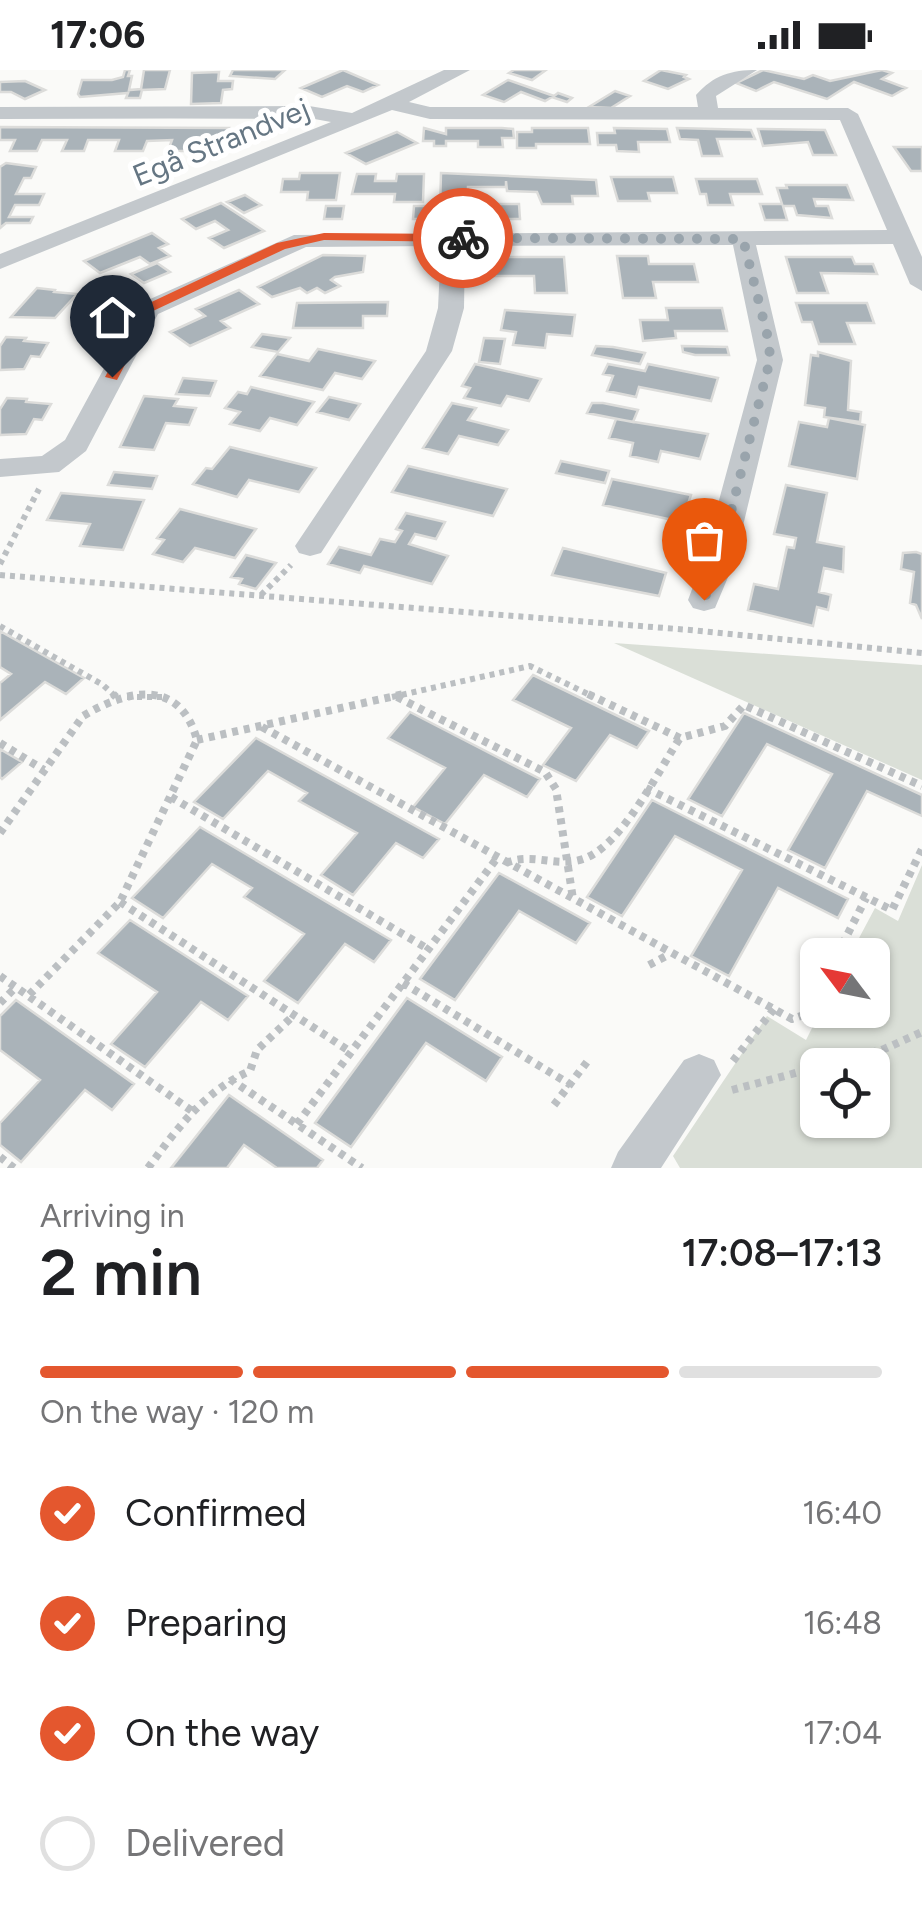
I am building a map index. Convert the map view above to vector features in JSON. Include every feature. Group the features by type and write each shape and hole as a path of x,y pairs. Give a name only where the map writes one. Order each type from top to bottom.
{"street":[{"name":"Egå Strandvej","path":"0,262 355,120 460,70"},
{"path":"709,114 706,95 711,88 747,70"},
{"path":"392,104 430,113 848,114 922,284"},
{"path":"0,114 309,112 355,120"},
{"path":"310,546 346,517 438,351 451,308 453,238"},
{"path":"0,468 49,465 76,445 148,309 302,240 900,238"},
{"path":"704,600 723,544 770,360 743,239"},
{"path":"634,1168 706,1081"}],"path":[{"path":"0,564 49,465"},
{"path":"260,596 310,546"},
{"path":"0,575 922,653"},
{"path":"0,626 104,684 116,697"},
{"path":"197,740 530,666 680,738 726,726 744,704 922,786"},
{"path":"0,833 83,716 116,697 141,693 164,696 183,706 194,721 197,740 120,902 28,996"},
{"path":"396,696 544,772 556,788 573,899"},
{"path":"260,726 774,1010 792,1019 800,1016"},
{"path":"297,1124 428,949 502,860 521,855 584,860 607,844 680,738"},
{"path":"0,743 44,770"},
{"path":"646,788 892,910 922,849"},
{"path":"171,797 428,949"},
{"path":"846,938 866,898"},
{"path":"120,902 351,1052"},
{"path":"649,965 671,953"},
{"path":"0,976 192,1111"},
{"path":"403,983 572,1085"},
{"path":"0,1002 16,987"},
{"path":"774,1010 706,1081 722,1092 800,1072"},
{"path":"148,1168 192,1111 229,1078 250,1071 257,1050 294,1015"},
{"path":"886,1048 922,1032"},
{"path":"554,1104 590,1058"},
{"path":"229,1078 362,1168"},
{"path":"0,1158 14,1168"}],"shaded area":[{"path":"614,643 922,665 922,780"},
{"path":"922,865 922,1168 680,1168 673,1156 767,1016 806,1040 812,1028 890,1028 890,938 859,938 875,908 898,921"}],"building":[{"path":"125,70 130,70 128,76 132,76 129,90 141,89 144,70 170,70 165,89 142,90 140,98 126,98 128,93 80,97 78,94 82,80 112,80 123,77"},
{"path":"233,70 285,70 275,79 230,76"},
{"path":"343,70 378,85 363,92 347,86 322,97 301,88"},
{"path":"546,70 532,80 509,73"},
{"path":"661,70 689,79 668,89 644,81"},
{"path":"763,70 804,79 813,75 830,81 882,70 892,73 882,79 906,88 892,96 854,82 827,99 774,82 756,91 736,83"},
{"path":"219,72 218,81 233,81 232,89 223,90 221,103 191,104 192,73"},
{"path":"508,80 572,98 567,102 552,97 545,101 521,92 504,102 483,95"},
{"path":"25,81 45,90 25,99 0,92 0,82"},
{"path":"615,91 630,96 611,108 589,107"},
{"path":"0,127 229,128 227,134 238,134 237,141 200,141 197,151 168,151 172,140 147,141 143,151 115,151 119,140 88,140 84,151 62,151 67,140 42,140 37,151 10,151 15,140 0,140"},
{"path":"424,128 446,134 446,128 513,129 514,138 502,138 503,147 478,147 478,141 446,141 446,146 434,146 434,141 423,141"},
{"path":"532,128 588,128 590,144 517,148 517,132 532,132"},
{"path":"614,128 667,129 670,142 638,142 639,152 617,151 616,145 598,145 597,133 615,133"},
{"path":"677,128 751,130 755,139 717,139 722,156 702,156 698,140 680,139"},
{"path":"758,129 825,130 836,155 813,155 808,142 763,146"},
{"path":"397,132 417,143 366,164 346,153"},
{"path":"894,147 922,147 922,171 911,171"},
{"path":"6,163 36,167 31,178 24,178 16,194 44,194 39,205 15,205 9,217 33,217 30,223 6,223 0,228 0,167"},
{"path":"300,173 340,173 336,200 307,200 308,192 281,192 283,179 299,179"},
{"path":"441,173 596,180 598,196 572,196 573,204 542,204 537,192 507,191 506,181 506,187 468,187 468,210 440,210"},
{"path":"357,174 376,174 375,181 396,181 397,174 424,174 423,202 394,202 395,194 352,194"},
{"path":"611,177 673,177 677,193 648,193 650,201 618,201"},
{"path":"696,179 757,179 762,194 730,194 733,205 708,205"},
{"path":"786,185 847,185 853,200 814,199 816,206 828,206 832,218 797,215 794,206 783,206 787,220 765,220 760,204 782,204 777,188 787,188"},
{"path":"245,195 261,205 244,213 227,202"},
{"path":"221,203 264,231 224,248 209,238 228,230 215,221 196,229 182,219"},
{"path":"499,204 519,204 520,219 487,219 487,208 499,208"},
{"path":"326,206 344,206 342,219 324,219"},
{"path":"414,206 431,206 431,219 413,219"},
{"path":"152,233 168,244 159,248 170,256 150,264 140,257 100,273 84,261"},
{"path":"323,255 365,256 363,272 335,277 331,280 340,286 325,293 317,288 307,293 300,288 272,297 258,287"},
{"path":"617,256 648,256 649,264 694,264 698,282 653,282 656,298 623,298"},
{"path":"488,257 564,257 567,293 535,293 534,276 488,276"},
{"path":"786,257 852,257 855,264 873,264 877,274 821,273 828,293 797,293"},
{"path":"157,263 170,272 144,283 131,274"},
{"path":"37,288 77,294 55,318 11,317"},
{"path":"239,290 259,304 221,321 230,328 190,346 170,332 205,316 196,309"},
{"path":"388,302 387,316 363,316 363,328 293,328 297,303"},
{"path":"796,303 867,303 874,323 847,323 855,344 819,344 812,322 802,322"},
{"path":"666,308 722,308 727,331 675,331 676,338 643,341 640,320 668,320"},
{"path":"505,310 575,315 572,336 547,334 545,348 513,345 516,332 501,330"},
{"path":"262,334 290,338 278,352 252,347"},
{"path":"6,337 48,343 40,357 31,356 24,369 0,370 0,346"},
{"path":"484,338 505,339 500,364 479,362"},
{"path":"596,346 645,353 640,364 592,355"},
{"path":"682,346 727,347 729,355 695,355 683,352"},
{"path":"318,349 375,361 362,379 335,373 323,390 260,376 277,354 309,361"},
{"path":"818,352 851,361 848,410 861,412 860,422 824,417 825,408 805,405 811,355 818,356"},
{"path":"475,364 541,379 529,401 507,396 501,406 464,398 470,388 462,386"},
{"path":"608,364 645,371 648,364 718,378 711,401 639,387 636,397 607,391 613,376 603,374"},
{"path":"183,378 216,381 210,396 176,394"},
{"path":"251,387 314,402 297,425 270,418 260,431 230,424 240,412 225,408 238,392 247,394"},
{"path":"144,396 178,399 174,406 196,408 189,425 166,423 154,450 120,447"},
{"path":"329,397 360,404 349,420 317,412"},
{"path":"7,398 51,404 42,420 34,419 26,434 0,435 0,409"},
{"path":"452,403 476,408 468,420 508,430 498,445 459,436 448,454 423,448"},
{"path":"592,403 638,410 633,422 587,413"},
{"path":"829,418 865,425 857,479 789,466 799,422 827,427"},
{"path":"616,419 708,434 700,459 661,451 658,462 630,456 633,443 609,438"},
{"path":"230,447 316,468 299,492 249,480 237,497 193,484"},
{"path":"561,461 609,471 605,483 556,473"},
{"path":"408,466 507,489 493,516 392,492"},
{"path":"114,472 157,476 152,489 108,485"},
{"path":"612,479 691,495 682,522 603,505"},
{"path":"786,485 827,493 817,542 844,547 843,572 824,568 819,592 831,595 828,610 817,607 813,626 748,610 754,584 778,589 787,547 794,548 796,538 774,534"},
{"path":"61,493 144,500 123,550 80,546 90,524 47,520"},
{"path":"180,509 256,529 235,558 195,548 183,562 153,554 164,540 157,538"},
{"path":"406,513 445,522 436,539 415,534 409,544 448,556 432,584 364,566 360,573 328,564 339,547 371,555 380,539 395,542 402,531 396,529"},
{"path":"563,548 666,573 659,596 552,575"},
{"path":"903,553 922,554 922,619 916,605 910,603 914,572 901,569"},
{"path":"246,555 276,563 256,589 231,577"},
{"path":"0,631 84,678 66,694 45,682 0,720 0,683 11,674 0,667"},
{"path":"533,675 649,731 637,748 610,735 576,781 543,765 571,728 513,700"},
{"path":"410,712 540,779 527,797 484,775 445,824 413,807 445,768 388,738"},
{"path":"744,713 922,795 922,816 867,791 825,868 788,850 832,774 767,744 722,816 688,799"},
{"path":"256,738 439,839 423,858 396,843 353,895 321,875 357,833 299,801 307,793 268,771 223,819 194,802"},
{"path":"0,749 22,762 2,779 0,777"},
{"path":"652,800 848,899 838,918 778,888 729,976 691,956 742,870 675,836 622,916 587,897"},
{"path":"200,827 391,940 374,962 345,944 298,1003 264,981 304,934 244,897 252,888 212,864 163,918 132,898"},
{"path":"499,873 590,923 576,943 519,911 455,1000 420,979"},
{"path":"130,920 248,996 228,1020 201,1002 145,1067 111,1044 157,992 98,953"},
{"path":"407,998 502,1057 486,1081 426,1043 351,1147 315,1123"},
{"path":"16,1000 134,1084 112,1110 85,1090 21,1162 0,1145 0,1123 40,1080 0,1050 0,1016"},
{"path":"229,1095 323,1160 317,1168 277,1168 244,1145 227,1168 171,1168"}],"way so far":[{"path":"463,238 743,239 770,360 718,562 704,600"}],"route":[{"path":"112,377 148,309 281,246 324,237 463,238"}]}
